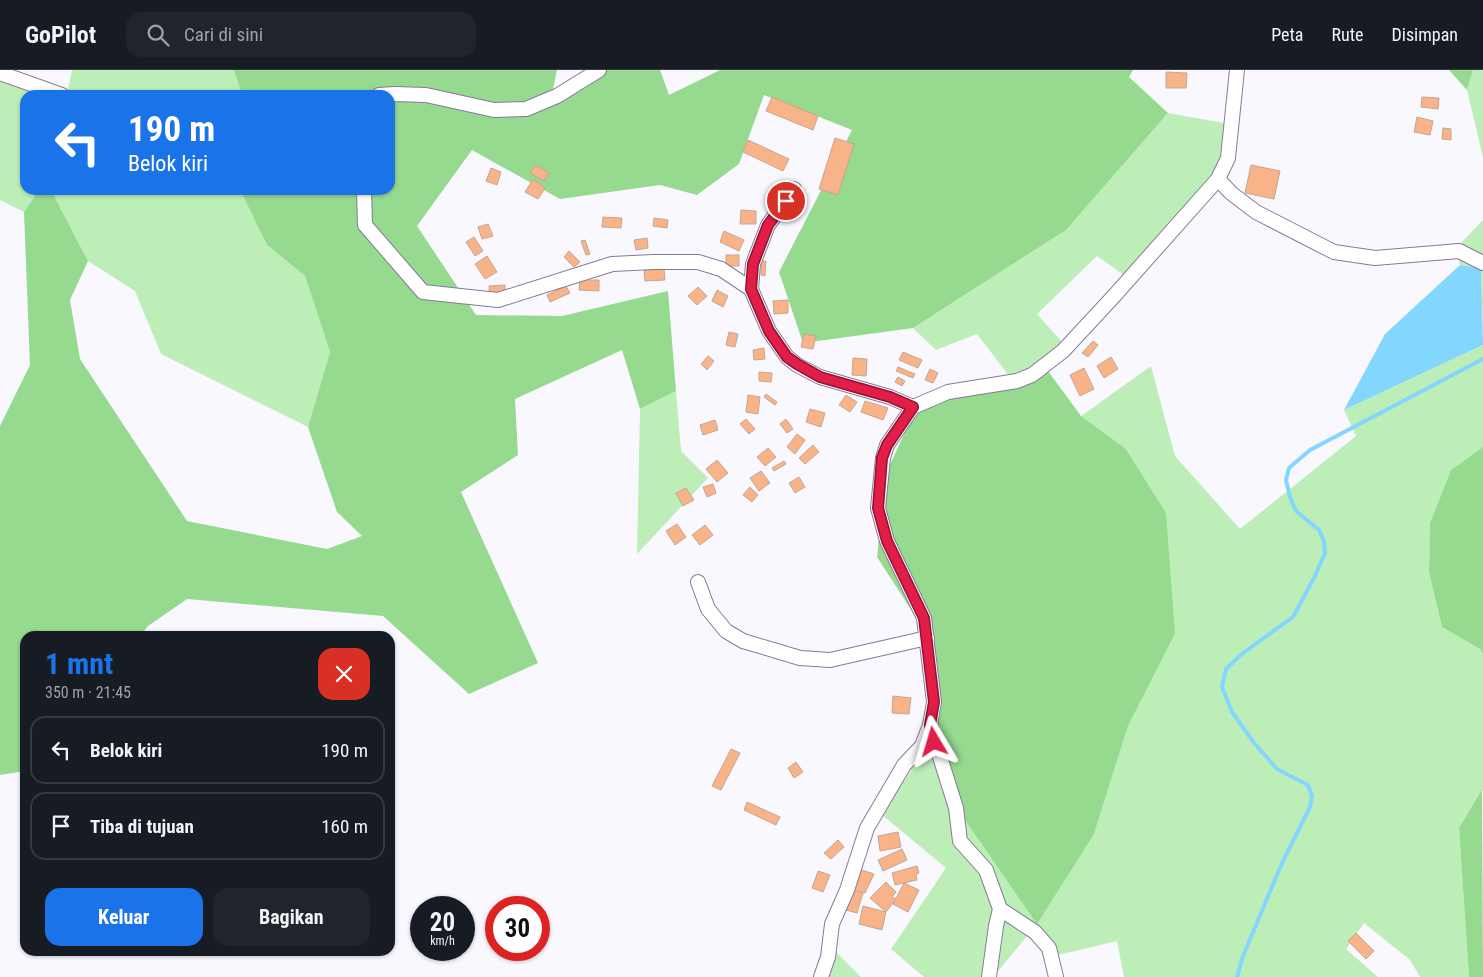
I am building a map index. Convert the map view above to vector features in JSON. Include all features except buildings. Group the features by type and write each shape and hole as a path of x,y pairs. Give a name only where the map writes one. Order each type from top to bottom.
{"street":[{"path":"395,94 426,95 494,110 526,109 557,96 599,70"},
{"path":"821,977 828,957 832,924 847,890 867,828 904,764 922,746 930,725 934,702 924,618 887,541 878,508 882,458 887,445 913,407 948,392 1017,381 1032,375 1063,351 1218,179 1228,158 1237,70"},
{"path":"0,73 48,90"},
{"path":"1218,179 1231,193 1256,212 1334,252 1375,258 1459,251 1483,263"},
{"path":"794,189 768,225 753,264 751,289 769,331 787,357 820,377 890,397 913,407"},
{"path":"364,195 364,225 423,292 498,300 612,264 653,262 698,262 721,269 751,289"},
{"path":"698,582 708,609 726,631 743,642 791,656 830,660 927,638"},
{"path":"930,725 956,808 960,841 986,870 1000,909 989,977"},
{"path":"1000,909 1036,932 1049,948 1056,977"}],"green space":[{"path":"72,70 234,70 240,90 68,90"},
{"path":"234,70 557,70 551,99 598,70 660,70 669,95 720,70 1133,70 1129,77 1168,113 1066,230 913,328 803,343 779,272 852,130 764,95 739,164 697,195 660,185 560,199 472,150 417,226 476,315 562,316 668,291 676,391 640,409 622,350 515,399 518,455 461,492 538,663 469,694 383,616 187,599 148,626 144,631 20,631 20,772 0,775 0,426 30,365 24,212 36,195 54,195 88,261 70,300 80,359 187,521 327,549 362,536 337,512 308,427 330,352 305,276 267,245 242,195 395,195 395,90 240,90"},
{"path":"1449,70 1473,70 1467,90"},
{"path":"1473,70 1483,70 1483,157 1467,90"},
{"path":"0,77 28,90 20,90 20,195 36,195 24,212 0,200"},
{"path":"1168,113 1235,125 1229,156 1132,281 1097,256 1037,314 1070,351 1013,381 977,334 936,350 913,328 1066,230"},
{"path":"54,195 242,195 267,245 305,276 330,352 308,427 161,354 135,291 88,261"},
{"path":"1483,220 1483,331 1481,268 1460,265 1456,248"},
{"path":"1483,345 1483,447 1451,470 1430,523 1429,572 1442,627 1480,649 1483,654 1483,790 1459,828 1469,977 1420,977 1410,960 1364,923 1346,949 1378,977 1124,977 1117,941 1054,956 1037,924 993,977 924,977 891,949 946,868 881,814 932,740 1094,834 1128,726 1175,634 1125,448 1081,416 1151,366 1175,456 1240,529 1356,436 1344,410"},
{"path":"1048,371 1081,416 1125,448 1166,513 1175,634 1128,726 1094,834 1037,924 954,804 932,740 930,639 877,557 886,473 917,407"},
{"path":"676,391 681,451 708,478 637,554 640,409"},
{"path":"1483,447 1483,654 1480,649 1442,627 1429,572 1430,523 1451,470"},
{"path":"1482,790 1483,977 1469,977 1459,828"},
{"path":"836,952 861,977 824,977"}],"water":[{"path":"1460,265 1481,268 1483,345 1344,410 1385,334"}],"waterway":[{"path":"1237,977 1243,956 1282,863 1310,807 1312,796 1308,785 1277,769 1254,743 1232,712 1222,687 1226,669 1243,653 1293,617 1325,553 1324,541 1319,530 1296,511 1290,497 1286,480 1289,468 1310,450 1483,359"}],"route":[{"path":"786,201 768,225 753,264 751,289 769,331 787,357 820,377 890,397 913,407 887,445 882,458 878,508 887,541 924,618 934,702 930,725 934,742"}]}
